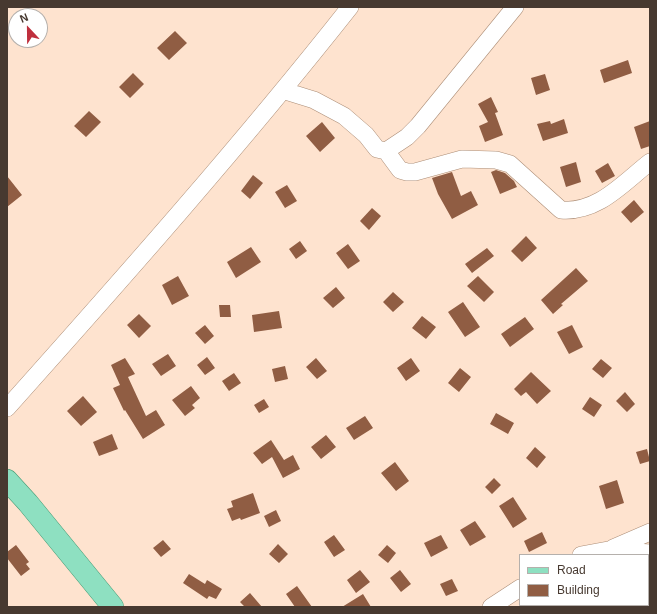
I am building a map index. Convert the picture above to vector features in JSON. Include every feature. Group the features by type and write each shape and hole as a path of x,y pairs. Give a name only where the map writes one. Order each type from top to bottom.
{"main road":[{"path":"7,480 28,503 113,607"}],"street":[{"path":"7,408 134,266 285,90 350,7"},
{"path":"386,151 407,137 418,126 515,7"},
{"path":"285,90 314,100 344,116 366,135 377,149 386,151 400,170 415,172 462,159 496,160 510,164 561,210 571,211 586,207 614,194 627,180 650,162"},
{"path":"586,554 608,550 650,532"},
{"path":"608,550 650,553"},
{"path":"491,607 519,589"}],"building":[{"path":"175,31 187,43 169,60 157,48"},
{"path":"628,60 632,73 604,83 600,70"},
{"path":"133,73 144,84 130,98 119,87"},
{"path":"545,74 550,90 536,95 531,78"},
{"path":"491,97 498,112 495,113 503,135 485,142 479,126 488,122 478,104"},
{"path":"89,111 101,122 86,137 74,126"},
{"path":"564,119 568,133 543,141 537,124 550,121 551,124"},
{"path":"650,121 650,146 641,149 634,127"},
{"path":"322,122 335,138 320,152 306,136"},
{"path":"576,162 581,182 566,187 560,167"},
{"path":"608,163 615,176 602,183 595,171"},
{"path":"496,170 505,173 514,181 517,187 500,194 491,172"},
{"path":"452,172 461,196 471,191 478,205 452,219 438,194 432,178"},
{"path":"253,175 263,183 250,199 241,191"},
{"path":"7,176 22,195 7,207"},
{"path":"287,185 297,201 285,208 275,192"},
{"path":"634,200 644,212 631,223 621,212"},
{"path":"372,208 381,216 369,230 360,221"},
{"path":"526,236 537,248 522,262 511,251"},
{"path":"300,241 307,251 296,259 289,249"},
{"path":"348,244 360,261 348,269 336,253"},
{"path":"251,247 261,262 236,278 227,262"},
{"path":"487,248 494,256 472,273 465,264"},
{"path":"576,268 588,281 561,304 563,305 553,314 541,300"},
{"path":"178,276 189,296 172,305 162,285"},
{"path":"478,276 494,292 484,302 467,286"},
{"path":"336,287 345,298 333,308 323,298"},
{"path":"393,292 404,302 393,312 383,302"},
{"path":"463,302 480,327 465,337 448,312"},
{"path":"219,305 230,305 231,317 220,317"},
{"path":"279,311 282,328 254,332 252,315"},
{"path":"139,314 151,326 139,338 127,325"},
{"path":"422,316 436,327 426,339 412,328"},
{"path":"525,317 534,329 510,347 501,334"},
{"path":"205,325 214,336 205,344 195,333"},
{"path":"572,325 583,347 569,354 557,332"},
{"path":"168,354 176,366 161,376 152,364"},
{"path":"207,357 215,368 205,375 197,365"},
{"path":"125,358 135,374 128,377 146,416 156,410 165,425 143,439 125,410 124,411 113,388 120,385 111,365"},
{"path":"316,358 327,371 317,379 306,367"},
{"path":"411,358 420,371 406,381 397,368"},
{"path":"601,359 612,368 603,378 592,369"},
{"path":"285,366 288,379 275,382 272,369"},
{"path":"460,368 471,377 459,392 448,383"},
{"path":"531,372 551,391 537,404 526,392 521,396 514,389"},
{"path":"234,373 241,383 229,391 222,381"},
{"path":"191,386 200,398 192,405 195,408 185,416 172,400"},
{"path":"625,392 635,404 627,412 616,401"},
{"path":"83,396 97,412 81,426 67,411"},
{"path":"590,397 602,405 594,417 582,409"},
{"path":"264,399 269,407 259,413 254,405"},
{"path":"496,413 514,423 508,434 490,424"},
{"path":"365,416 373,428 354,440 346,428"},
{"path":"112,434 118,449 99,456 93,442"},
{"path":"326,435 336,447 321,459 311,447"},
{"path":"271,440 284,460 293,455 300,469 283,478 272,457 262,464 253,453"},
{"path":"535,447 546,457 537,468 526,458"},
{"path":"647,449 650,461 640,464 636,452"},
{"path":"395,462 409,481 396,491 381,473"},
{"path":"494,478 501,485 492,494 485,487"},
{"path":"617,480 624,503 606,509 599,486"},
{"path":"253,493 260,513 241,520 240,518 232,521 227,509 233,507 231,501"},
{"path":"513,497 527,519 513,528 499,506"},
{"path":"276,510 281,521 269,527 264,516"},
{"path":"475,521 486,537 470,546 460,530"},
{"path":"542,532 547,543 529,552 524,541"},
{"path":"334,535 345,550 334,557 324,542"},
{"path":"441,535 448,548 431,557 424,543"},
{"path":"163,540 171,549 161,557 153,548"},
{"path":"278,544 288,554 279,563 269,554"},
{"path":"16,545 29,562 26,564 30,569 21,576 7,558 7,552"},
{"path":"387,545 396,553 388,563 378,555"},
{"path":"360,570 370,582 356,593 347,580"},
{"path":"400,570 411,584 401,592 390,578"},
{"path":"189,574 205,584 207,580 222,589 216,599 209,596 207,599 183,583"},
{"path":"452,579 458,591 446,596 440,584"},
{"path":"297,586 312,607 295,607 286,594"},
{"path":"250,593 262,607 245,607 240,602"},
{"path":"363,594 371,607 342,607"}]}
